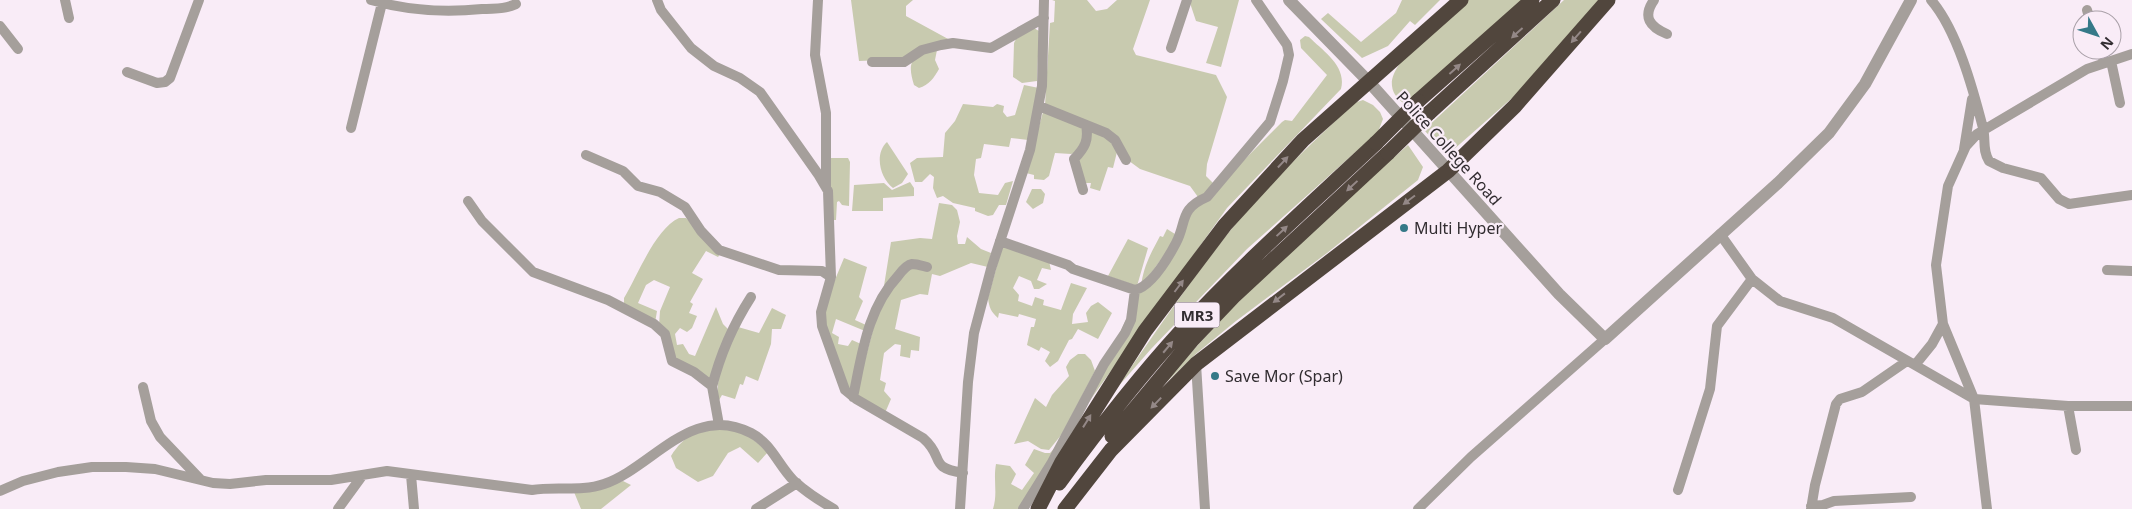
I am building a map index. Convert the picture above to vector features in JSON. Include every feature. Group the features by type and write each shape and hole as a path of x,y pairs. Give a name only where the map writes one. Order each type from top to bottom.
{"highway":[{"path":"1039,509 1062,462 1145,331 1225,225 1303,140 1461,0"},
{"name":"MR3","path":"1039,509 1088,444 1182,331 1229,281 1418,102 1532,0"},
{"name":"MR3","path":"1057,509 1111,437 1193,339 1246,284 1553,0"},
{"path":"1065,509 1111,450 1196,364 1448,170 1515,106 1608,0"}],"street":[{"path":"65,0 68,18"},
{"path":"127,72 158,82 165,82 170,78 198,0"},
{"path":"371,0 404,9 446,13 489,9 499,10 516,4"},
{"path":"657,0 661,10 691,48 714,66 746,81 760,92 826,188"},
{"path":"818,0 815,55 826,113 826,188 831,277 821,312 822,326 845,390 853,397 923,438 933,446 940,466 946,470 964,473"},
{"path":"960,509 964,473 968,382 974,333 1000,241 1030,150 1042,86 1044,0"},
{"path":"1171,48 1186,0"},
{"path":"1000,241 1068,265 1072,269 1135,290 1145,285 1176,242 1182,222 1188,211 1197,201 1207,197 1270,122 1289,55 1280,33 1256,0"},
{"name":"Police College Road","path":"1289,0 1368,82 1559,294 1605,339"},
{"path":"1654,0 1647,12 1648,21 1652,26 1667,34"},
{"path":"1418,509 1471,457 1778,183 1829,132 1865,84 1911,0"},
{"path":"1931,0 1943,14 1955,38 1984,130 1984,149 1990,161 2003,168 2041,178 2064,202 2069,204 2132,195"},
{"path":"351,128 382,3"},
{"path":"872,62 904,62 922,50 947,44 991,48 1044,18"},
{"path":"0,26 18,49"},
{"path":"1986,509 1974,398 1943,324 1936,265 1948,186 1963,152 1977,134 2057,85 2088,69 2132,54"},
{"path":"2108,62 2120,103"},
{"path":"1963,152 1972,95"},
{"path":"1039,106 1094,127 1115,140 1126,160"},
{"path":"1083,190 1074,159 1085,146 1088,135 1086,125"},
{"path":"586,155 623,171 638,186 660,192 685,207 701,231 719,250 779,270 822,270 831,277"},
{"path":"468,201 482,221 533,272 608,300 654,324 665,334 672,362 694,372 712,387"},
{"path":"1720,234 1752,279 1780,301 1833,318 1974,398 2068,406 2132,406"},
{"path":"853,397 867,332 883,294 906,267 912,264 927,267"},
{"path":"2107,270 2132,271"},
{"path":"1678,490 1711,384 1717,326 1752,279"},
{"path":"1023,509 1051,464 1104,364 1132,320 1135,290"},
{"path":"719,425 712,387 718,364 726,345 751,297"},
{"path":"1911,497 1834,501 1823,506 1811,507 1836,404 1840,399 1862,392 1910,363 1932,344 1943,324"},
{"path":"1196,364 1205,509"},
{"path":"143,387 151,421 160,437 200,479"},
{"path":"2068,406 2076,450"},
{"path":"0,491 23,481 58,472 126,467 156,469 230,484 266,480 331,480 387,471 532,490 603,485 629,472 684,434 700,428 719,425 738,428 759,438 770,448 797,483 834,509"},
{"path":"411,475 414,509"},
{"path":"338,509 362,476"},
{"path":"756,509 797,483"}],"green space":[{"path":"851,0 913,0 906,6 906,16 950,40 905,59 859,61"},
{"path":"1052,0 1087,0 1096,11 1107,9 1117,0 1150,0 1133,49 1136,55 1216,75 1227,97 1207,164 1206,176 1214,184 1208,192 1198,197 1190,186 1140,169 1125,158 1117,142 1045,105 1050,23 1054,22 1055,1"},
{"path":"1189,0 1239,0 1221,67 1206,63 1218,27 1196,21"},
{"path":"1402,0 1440,0 1415,25 1410,21 1388,46 1362,58 1321,19 1328,13 1361,42 1396,13"},
{"path":"1468,0 1522,0 1405,105 1395,94 1392,86 1394,75 1400,64 1422,39"},
{"path":"1564,0 1600,0 1520,91 1452,151 1442,149 1424,130"},
{"path":"1034,28 1039,31 1037,81 1022,83 1013,77 1014,43 1016,39"},
{"path":"1305,36 1309,37 1321,48 1337,66 1342,81 1341,89 1227,208 1081,413 1139,293 1149,284 1187,217 1282,122 1285,120 1292,121 1327,75 1301,48 1300,40"},
{"path":"937,50 935,60 939,69 931,81 919,88 914,85 911,64 922,54"},
{"path":"1024,85 1039,88 1028,140 1011,138 1009,147 984,144 981,158 976,159 974,175 979,193 998,195 1005,183 1013,181 1006,205 999,205 993,215 988,216 975,211 975,208 953,203 943,196 937,198 933,188 934,177 930,174 922,182 915,182 910,163 917,158 943,157 945,133 955,121 963,104 993,107 997,104 1004,106 1003,112 1007,117 1015,115"},
{"path":"1363,100 1373,105 1380,112 1383,119 1378,132 1247,249 1151,349 1116,389 1197,274 1249,208 1354,103"},
{"path":"1043,112 1082,125 1086,133 1077,152 1071,154 1055,153 1049,176 1044,180 1034,179 1034,175 1026,173"},
{"path":"1089,128 1108,137 1117,152 1113,168 1108,167 1100,191 1090,188 1091,183 1084,183 1077,159"},
{"path":"887,142 908,174 902,183 893,188 888,184 880,166 881,153"},
{"path":"1408,145 1423,167 1418,180 1327,253 1236,321 1197,353 1148,400 1226,314 1328,215"},
{"path":"829,158 848,158 850,162 849,206 842,205 839,201 837,202 836,220 830,220"},
{"path":"910,182 914,188 914,196 883,198 883,211 852,211 854,185 884,183 892,190"},
{"path":"1032,189 1041,189 1045,194 1043,203 1033,209 1026,202"},
{"path":"939,203 952,205 957,210 960,222 957,236 958,244 965,244 967,237 981,249 991,253 988,267 971,263 940,276 932,274 928,295 920,294 901,300 895,329 920,337 919,351 911,350 910,358 900,356 901,345 895,344 884,353 880,380 886,383 884,391 891,399 885,413 856,394 883,292 891,242 920,238 932,239"},
{"path":"679,218 686,218 721,253 718,257 706,251 692,273 703,279 690,302 693,304 689,313 697,316 692,328 687,332 680,328 675,334 677,345 683,344 689,354 695,356 716,307 723,324 729,330 712,381 676,359 659,325 660,311 670,287 654,280 646,285 638,303 657,311 655,323 624,306 624,298 655,242 670,224"},
{"path":"1167,229 1175,234 1170,247 1141,287 1151,254 1160,236 1163,237"},
{"path":"1128,239 1148,248 1137,286 1108,276"},
{"path":"1006,246 1049,261 1051,270 1042,268 1037,280 1047,284 1039,289 1034,289 1031,281 1019,276 1013,288 1019,295 1018,301 1032,306 1035,297 1044,300 1043,305 1061,310 1071,283 1087,288 1073,314 1072,324 1088,322 1086,313 1091,306 1098,302 1112,313 1098,339 1078,329 1072,339 1069,340 1058,361 1050,367 1045,361 1050,352 1041,347 1039,351 1027,345 1031,327 1034,327 1036,319 1019,314 1018,317 999,313 998,318 996,316 991,309 988,298 1002,247"},
{"path":"844,258 867,267 859,297 863,301 855,320 866,325 865,331 836,319 832,333 839,337 838,344 848,346 852,340 861,344 852,394 847,389 824,321 827,299"},
{"path":"772,308 786,315 781,329 772,329 771,344 758,381 746,376 743,385 740,384 735,399 722,395 718,402 720,373 738,327 759,333"},
{"path":"1078,354 1085,354 1091,360 1095,371 1062,434 1049,450 1041,449 1028,441 1014,444 1035,398 1046,407 1052,395 1069,376 1066,367 1070,360"},
{"path":"721,429 736,431 747,436 768,452 758,463 740,447 728,453 713,476 698,482 676,468 671,456 681,443 692,435"},
{"path":"1062,440 1019,509 993,509 996,464 1010,466 1016,474 1011,484 1022,490 1034,473 1025,465 1034,449 1050,453"},
{"path":"623,481 631,485 601,509 581,509 574,492"}],"place":[{"name":"Multi Hyper","path":"1404,228"},
{"name":"Save Mor (Spar)","path":"1215,376"}]}
